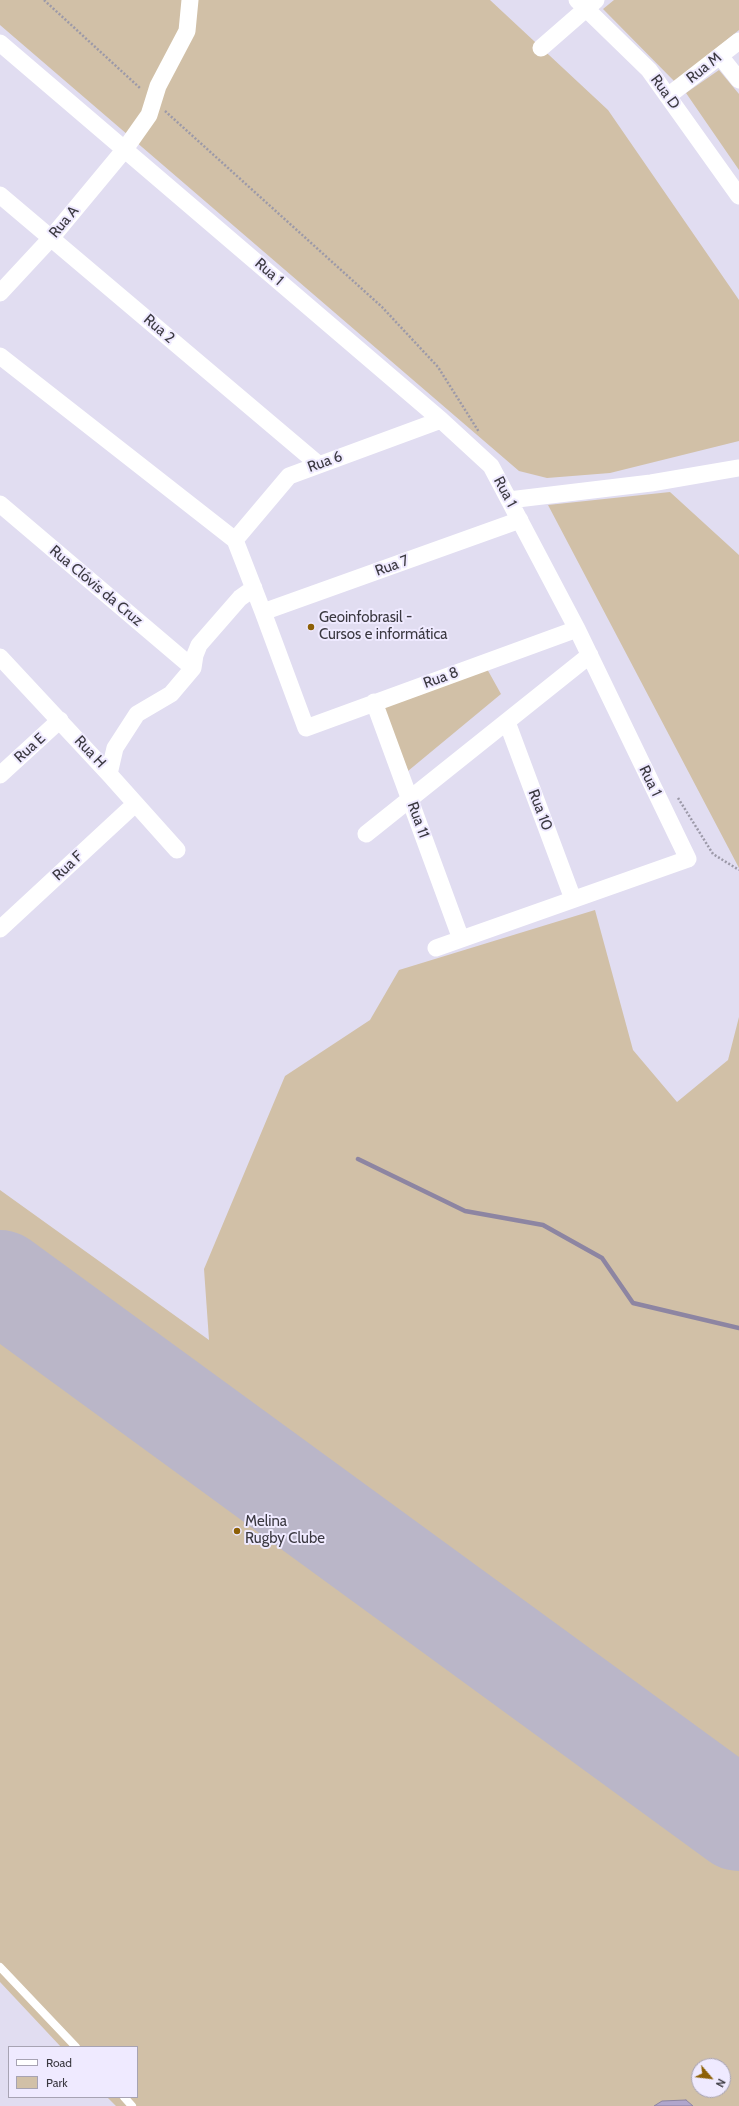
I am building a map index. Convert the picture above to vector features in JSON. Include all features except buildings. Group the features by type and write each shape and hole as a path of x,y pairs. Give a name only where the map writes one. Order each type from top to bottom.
{"street":[{"name":"Rua A","path":"0,293 52,237 125,149 149,115 158,86 187,31 190,0"},
{"path":"541,48 587,3"},
{"name":"Rua D","path":"587,3 649,70 739,196"},
{"name":"Rua M","path":"668,96 739,41"},
{"name":"Rua 1","path":"0,43 441,420 491,466 577,628 688,859 436,948"},
{"path":"720,56 739,80"},
{"name":"Rua 2","path":"0,195 52,237 318,464"},
{"path":"0,356 235,540 264,612"},
{"name":"Rua 6","path":"235,540 289,476 318,464 441,420"},
{"path":"509,500 651,483 739,468"},
{"name":"Rua Clóvis da Cruz","path":"0,504 193,668"},
{"name":"Rua 7","path":"264,612 520,520"},
{"path":"110,774 115,748 137,714 171,694 193,668 195,655 199,645 240,598 254,588"},
{"name":"Rua 8","path":"264,612 306,728 577,628"},
{"path":"366,834 590,655"},
{"name":"Rua H","path":"0,657 110,774 177,850"},
{"name":"Rua 11","path":"374,702 461,939"},
{"name":"Rua E","path":"0,775 60,720"},
{"name":"Rua 10","path":"507,722 573,899"},
{"name":"Rua F","path":"0,929 135,804"}],"lane":[{"path":"0,1967 75,2046"},
{"path":"125,2098 132,2106"}],"green space":[{"path":"0,0 490,0 608,110 739,300 739,441 610,473 547,478 519,471 0,25"},
{"path":"614,0 739,0 739,30 675,82 603,9"},
{"path":"719,70 739,94 739,170 686,93"},
{"path":"670,492 739,555 739,868 548,505"},
{"path":"486,667 501,694 408,771 383,706"},
{"name":"Melina Rugby Clube","path":"595,910 633,1050 677,1102 728,1060 739,1017 739,2106 116,2106 108,2098 138,2098 138,2046 60,2046 0,1982 0,1190 209,1340 204,1269 285,1076 370,1020 399,970"}],"shaded area":[{"path":"686,2100 693,2106 654,2106 662,2101"}],"waterway":[{"path":"358,1159 465,1211 543,1225 602,1258 633,1303 739,1328"}],"runway":[{"path":"0,1281 739,1820"}],"place":[{"name":"Geoinfobrasil - Cursos e informática","path":"311,627"},
{"name":"Melina Rugby Clube","path":"237,1531"}]}
